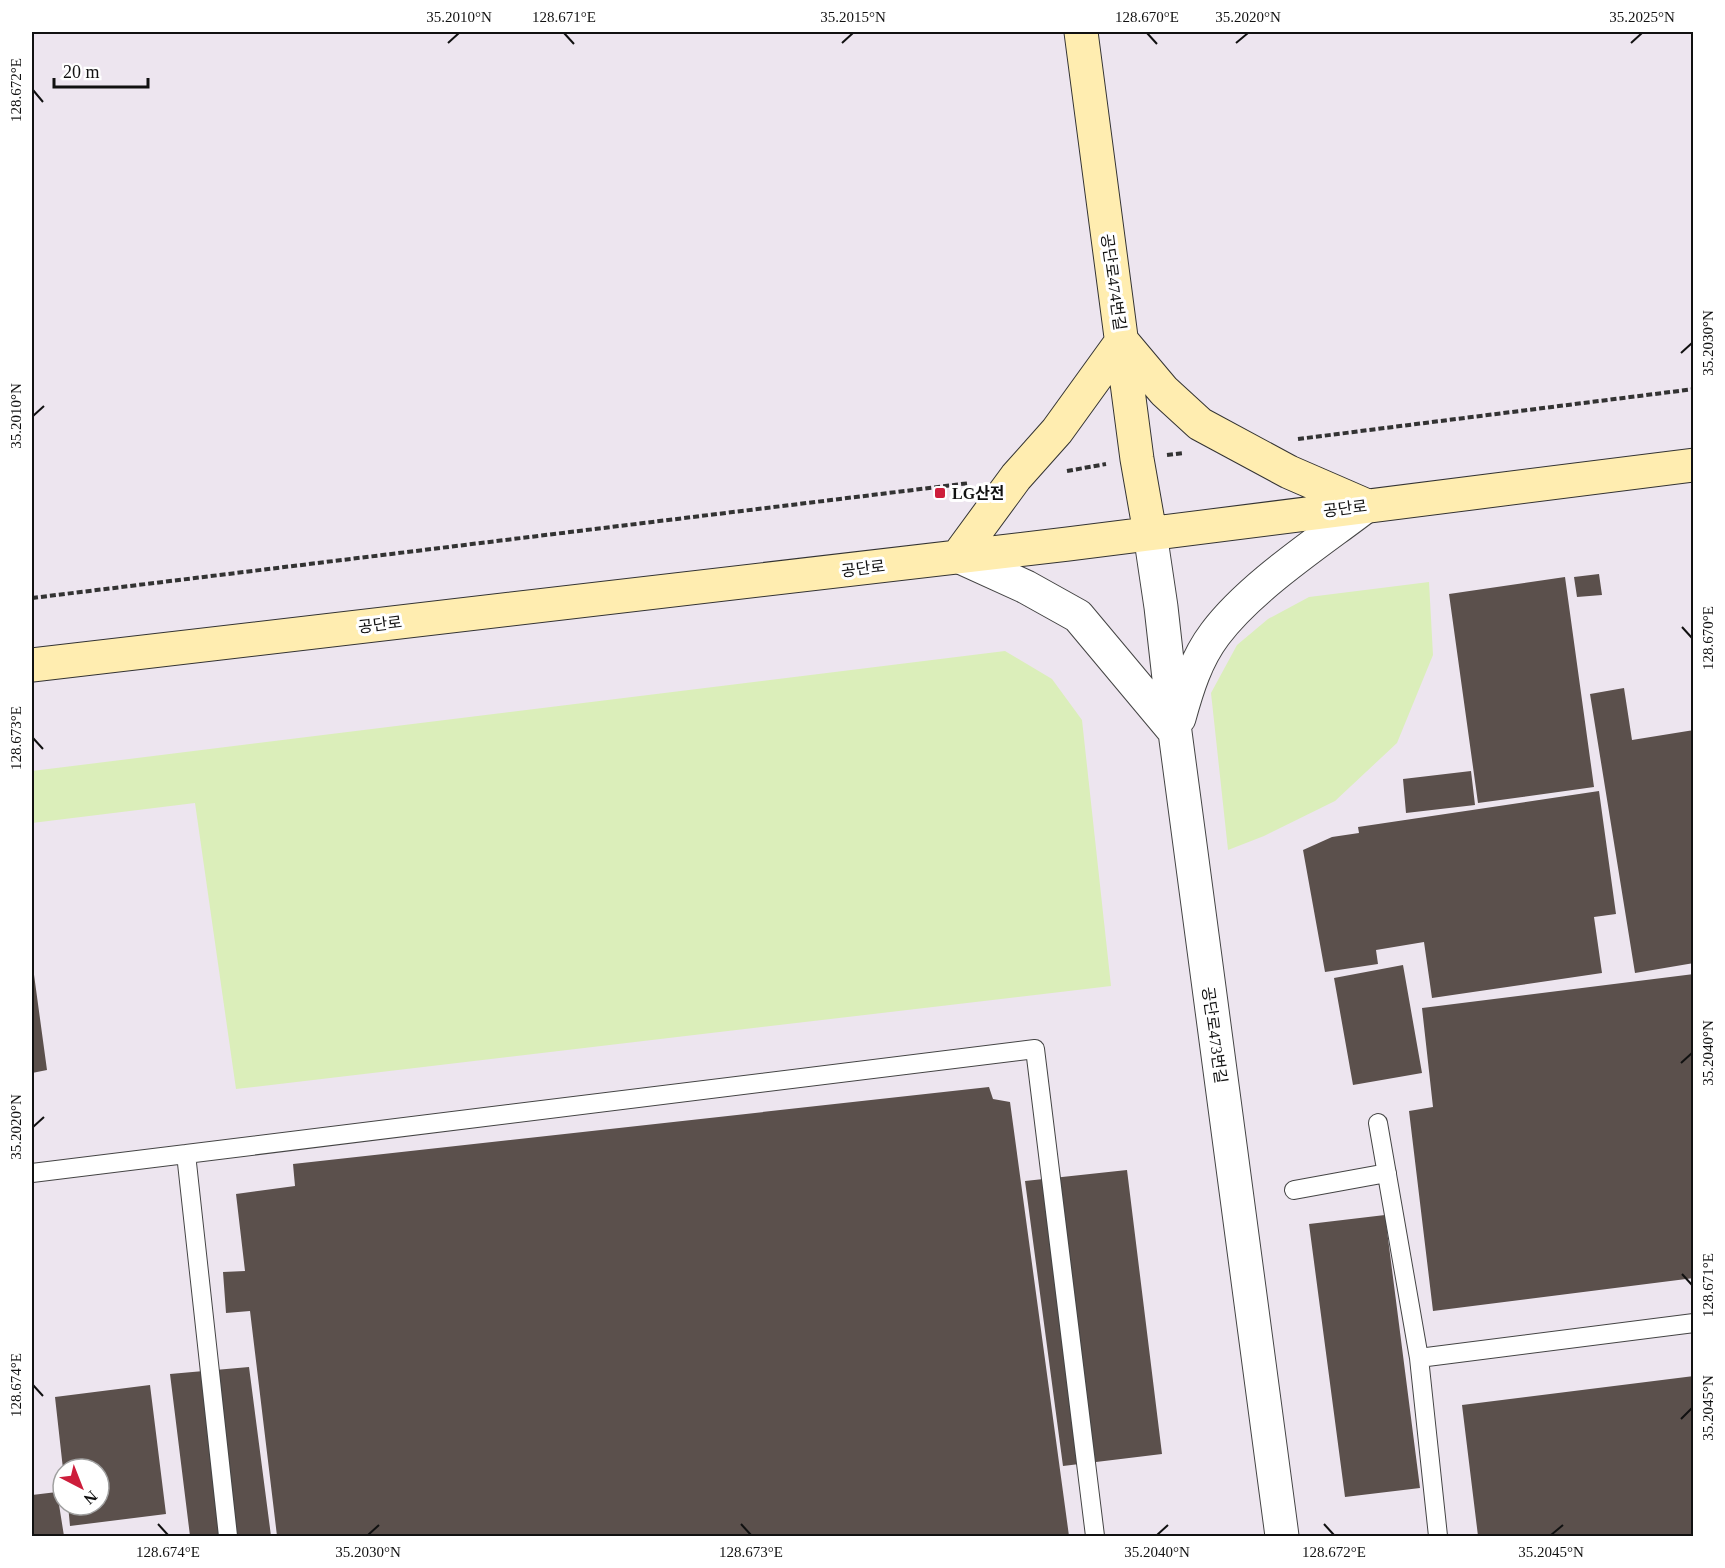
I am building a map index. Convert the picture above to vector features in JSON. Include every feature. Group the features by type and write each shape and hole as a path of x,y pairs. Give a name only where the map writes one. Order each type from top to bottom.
{"main road":[{"name":"공단로474번길","path":"1081,32 1137,459 1150,533"},
{"path":"958,556 1016,477 1057,431 1122,341 1164,391 1200,424 1289,472 1366,506"},
{"name":"공단로","path":"32,665 1150,533 1694,465"}],"street":[{"path":"1175,732 1190,678 1215,634 1248,599 1366,506"},
{"name":"공단로473번길","path":"1150,533 1282,1536"},
{"path":"958,556 1026,587 1078,616 1175,732"}],"lane":[{"path":"32,1173 1035,1049 1095,1536"},
{"path":"1378,1123 1419,1358 1438,1536"},
{"path":"186,1154 228,1536"},
{"path":"1294,1190 1387,1173"},
{"path":"1419,1358 1694,1323"}],"path":[{"path":"1240,446 1694,389"},
{"path":"32,598 1016,477"}],"shaded area":[{"path":"32,32 1693,32 1693,1536 32,1536"}],"green space":[{"path":"1429,582 1433,655 1397,743 1335,801 1264,836 1228,850 1211,693 1237,645 1268,619 1309,597"},
{"path":"1005,651 1052,679 1082,720 1111,986 236,1089 195,803 32,823 32,771"}],"building":[{"path":"1599,574 1602,595 1577,597 1574,577"},
{"path":"1565,577 1594,787 1478,803 1449,594"},
{"path":"1624,688 1632,740 1694,730 1694,963 1635,973 1590,694"},
{"path":"1471,771 1475,805 1406,813 1403,779"},
{"path":"1599,791 1616,914 1594,917 1602,973 1432,998 1424,942 1376,950 1378,964 1325,972 1303,850 1332,837 1359,833 1358,827"},
{"path":"32,960 47,1070 32,1073"},
{"path":"1403,965 1422,1073 1353,1085 1334,978"},
{"path":"1694,974 1694,1278 1433,1311 1409,1111 1433,1107 1422,1008"},
{"path":"989,1087 993,1099 1010,1102 1069,1536 277,1536 250,1311 226,1313 223,1272 245,1271 236,1194 295,1186 293,1164"},
{"path":"1127,1170 1162,1454 1063,1466 1025,1181"},
{"path":"1385,1215 1420,1488 1345,1497 1309,1224"},
{"path":"249,1367 271,1536 190,1536 170,1374"},
{"path":"1694,1376 1694,1536 1478,1536 1462,1405"},
{"path":"150,1385 166,1514 70,1526 69,1517 111,1517 111,1457 62,1457 55,1397"},
{"path":"51,1493 51,1517 61,1517 64,1536 32,1536 32,1495"}],"place":[{"name":"LG산전","path":"940,493"}]}
